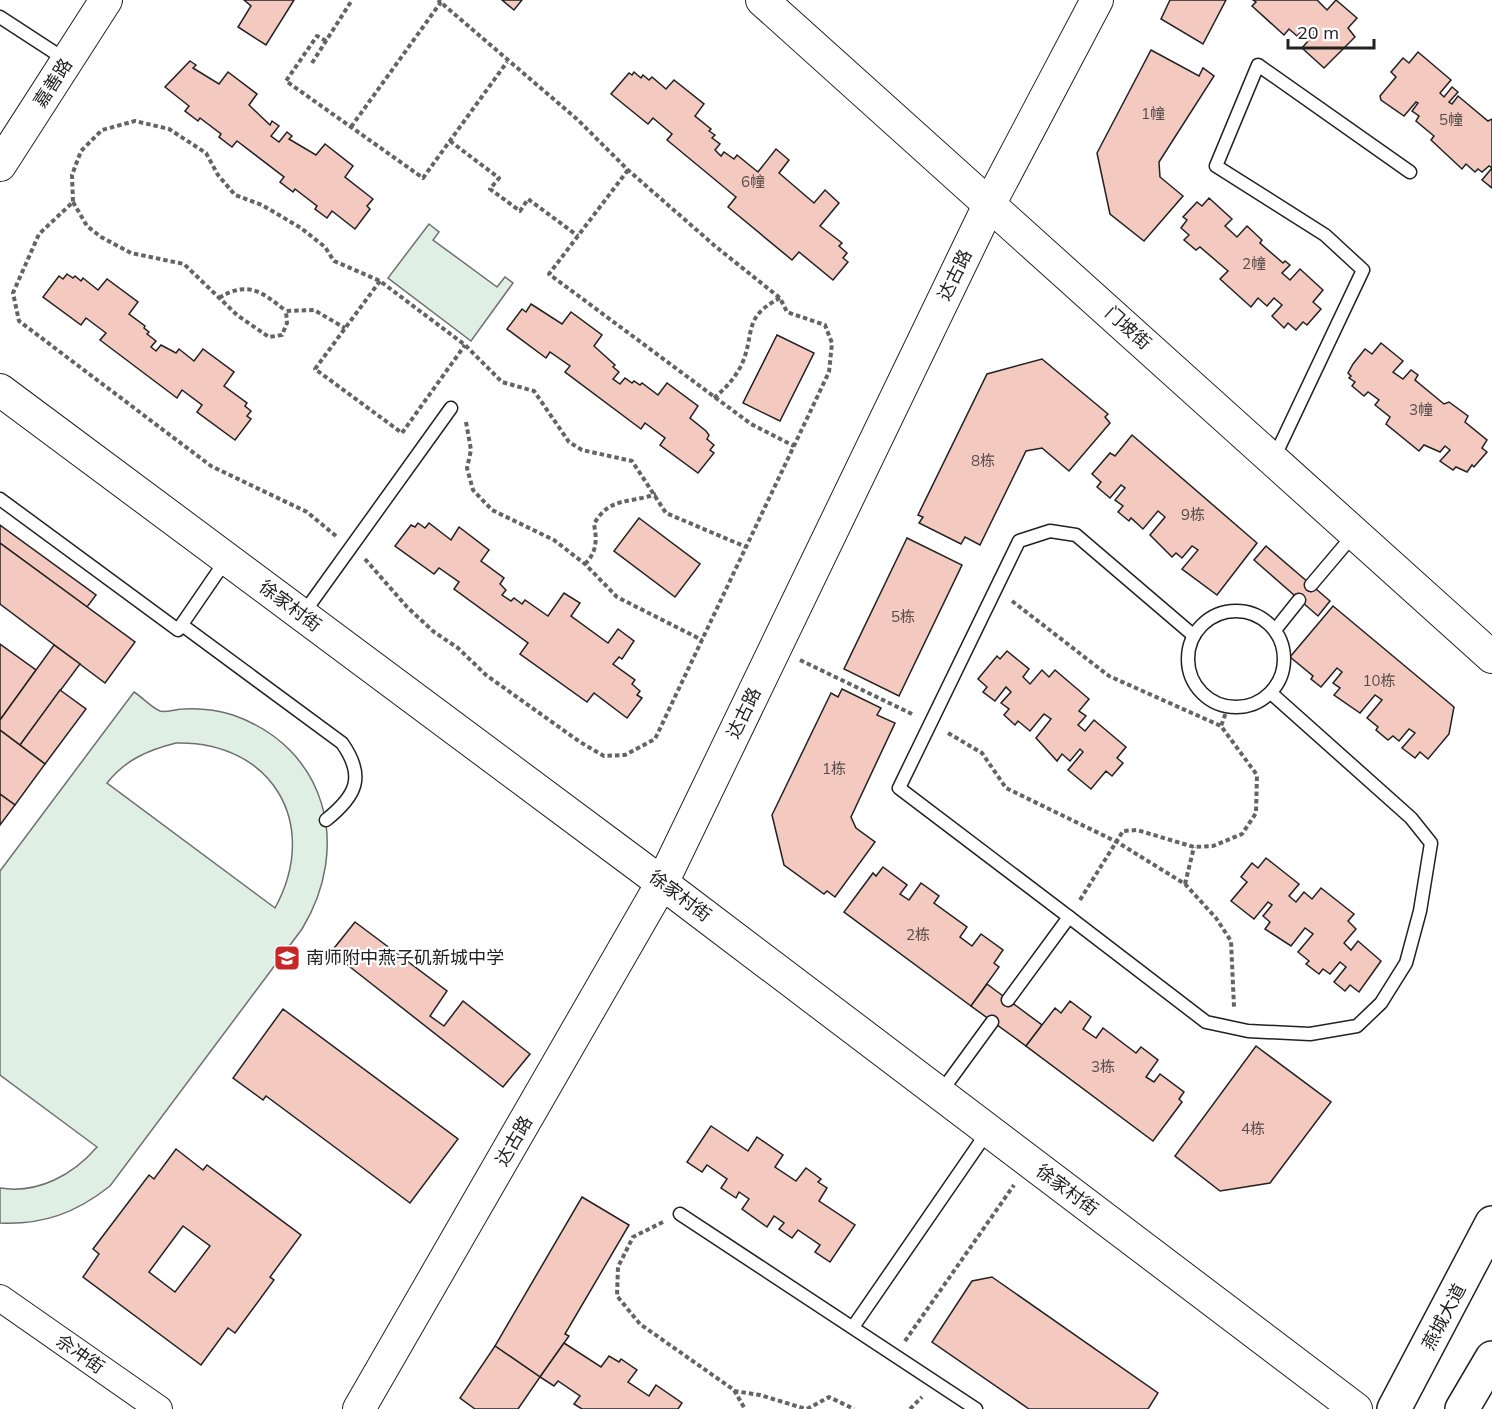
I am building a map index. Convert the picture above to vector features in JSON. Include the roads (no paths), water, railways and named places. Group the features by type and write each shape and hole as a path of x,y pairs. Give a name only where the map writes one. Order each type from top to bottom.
{"main road":[{"name":"燕城大道","path":"1394,1409 1492,1223"},
{"path":"1462,1409 1492,1358"}],"street":[{"name":"嘉善路","path":"0,165 106,0"},
{"name":"门坡街","path":"762,0 1492,657"},
{"name":"达古路","path":"359,1409 662,883 990,203 1097,0"},
{"name":"徐家村街","path":"0,390 941,1092 1356,1409"},
{"name":"佘冲街","path":"0,1298 159,1409"}],"lane":[{"path":"0,17 67,60"},
{"path":"1273,459 1363,270 1325,235 1216,166 1258,65 1410,172"},
{"path":"302,615 451,408"},
{"path":"0,499 178,630 227,559"},
{"path":"1193,635 1076,535 1050,531 1019,541 899,788 1206,1022 1235,1028 1310,1034 1357,1026 1381,1003 1406,963 1420,911 1431,843 1411,818 1270,693"},
{"path":"1311,585 1355,533"},
{"path":"1275,630 1299,600"},
{"path":"1226,611 1253,614 1275,630 1281,642 1284,662 1278,682 1270,693 1247,707 1228,707 1208,699 1197,689 1190,677 1187,663 1188,649 1193,635 1207,620 1226,611"},
{"path":"182,625 342,742 351,756 355,773 355,791 346,804 326,820"},
{"path":"1008,1000 1069,917"},
{"path":"941,1092 992,1022"},
{"path":"853,1327 989,1130"},
{"path":"680,1214 976,1409"}],"place":[{"name":"南师附中燕子矶新城中学","path":"287,958"}]}
